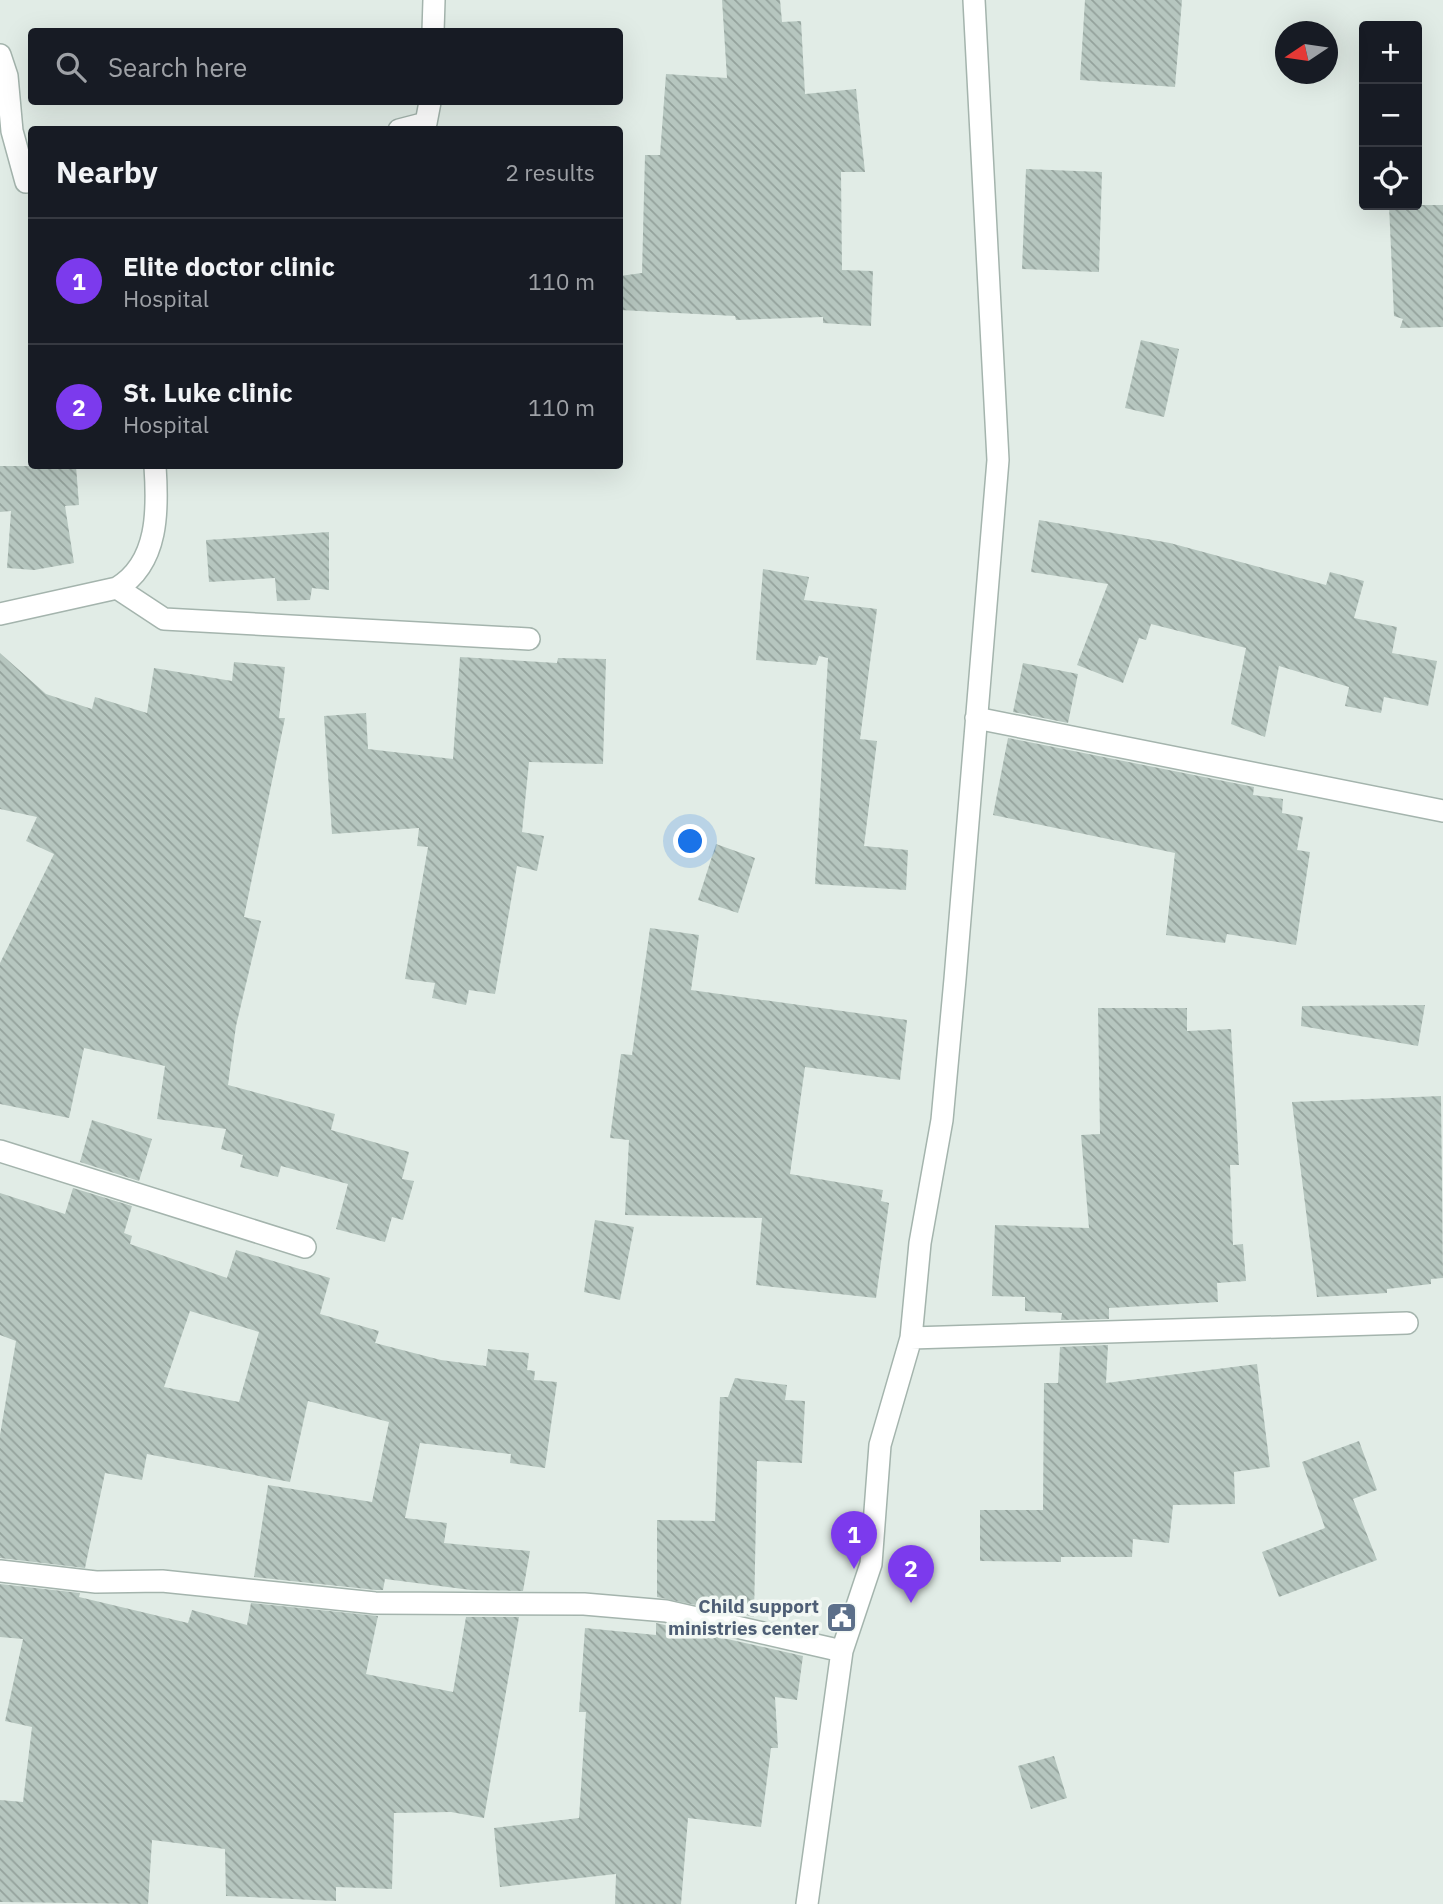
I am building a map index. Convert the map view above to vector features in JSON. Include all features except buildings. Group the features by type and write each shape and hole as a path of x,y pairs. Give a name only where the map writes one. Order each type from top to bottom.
{"street":[{"path":"433,28 434,0"},
{"path":"807,1904 842,1651 871,1564 880,1445 911,1338 920,1242 942,1120 998,460 974,0"},
{"path":"0,55 7,76 12,131 26,182 28,181"},
{"path":"414,126 426,123 429,105"},
{"path":"0,614 117,588 128,581 145,561 151,548 157,494 155,469"},
{"path":"117,588 164,620 529,639"},
{"path":"976,718 1443,811"},
{"path":"0,1151 304,1247"},
{"path":"911,1338 1407,1323"},
{"path":"0,1571 96,1582 174,1582 375,1603 584,1604 666,1611 842,1651"}],"place":[{"name":"Elite doctor clinic","path":"854,1569"},
{"name":"St. Luke clinic","path":"911,1603"},
{"name":"Child support ministries center","path":"842,1617"}]}
